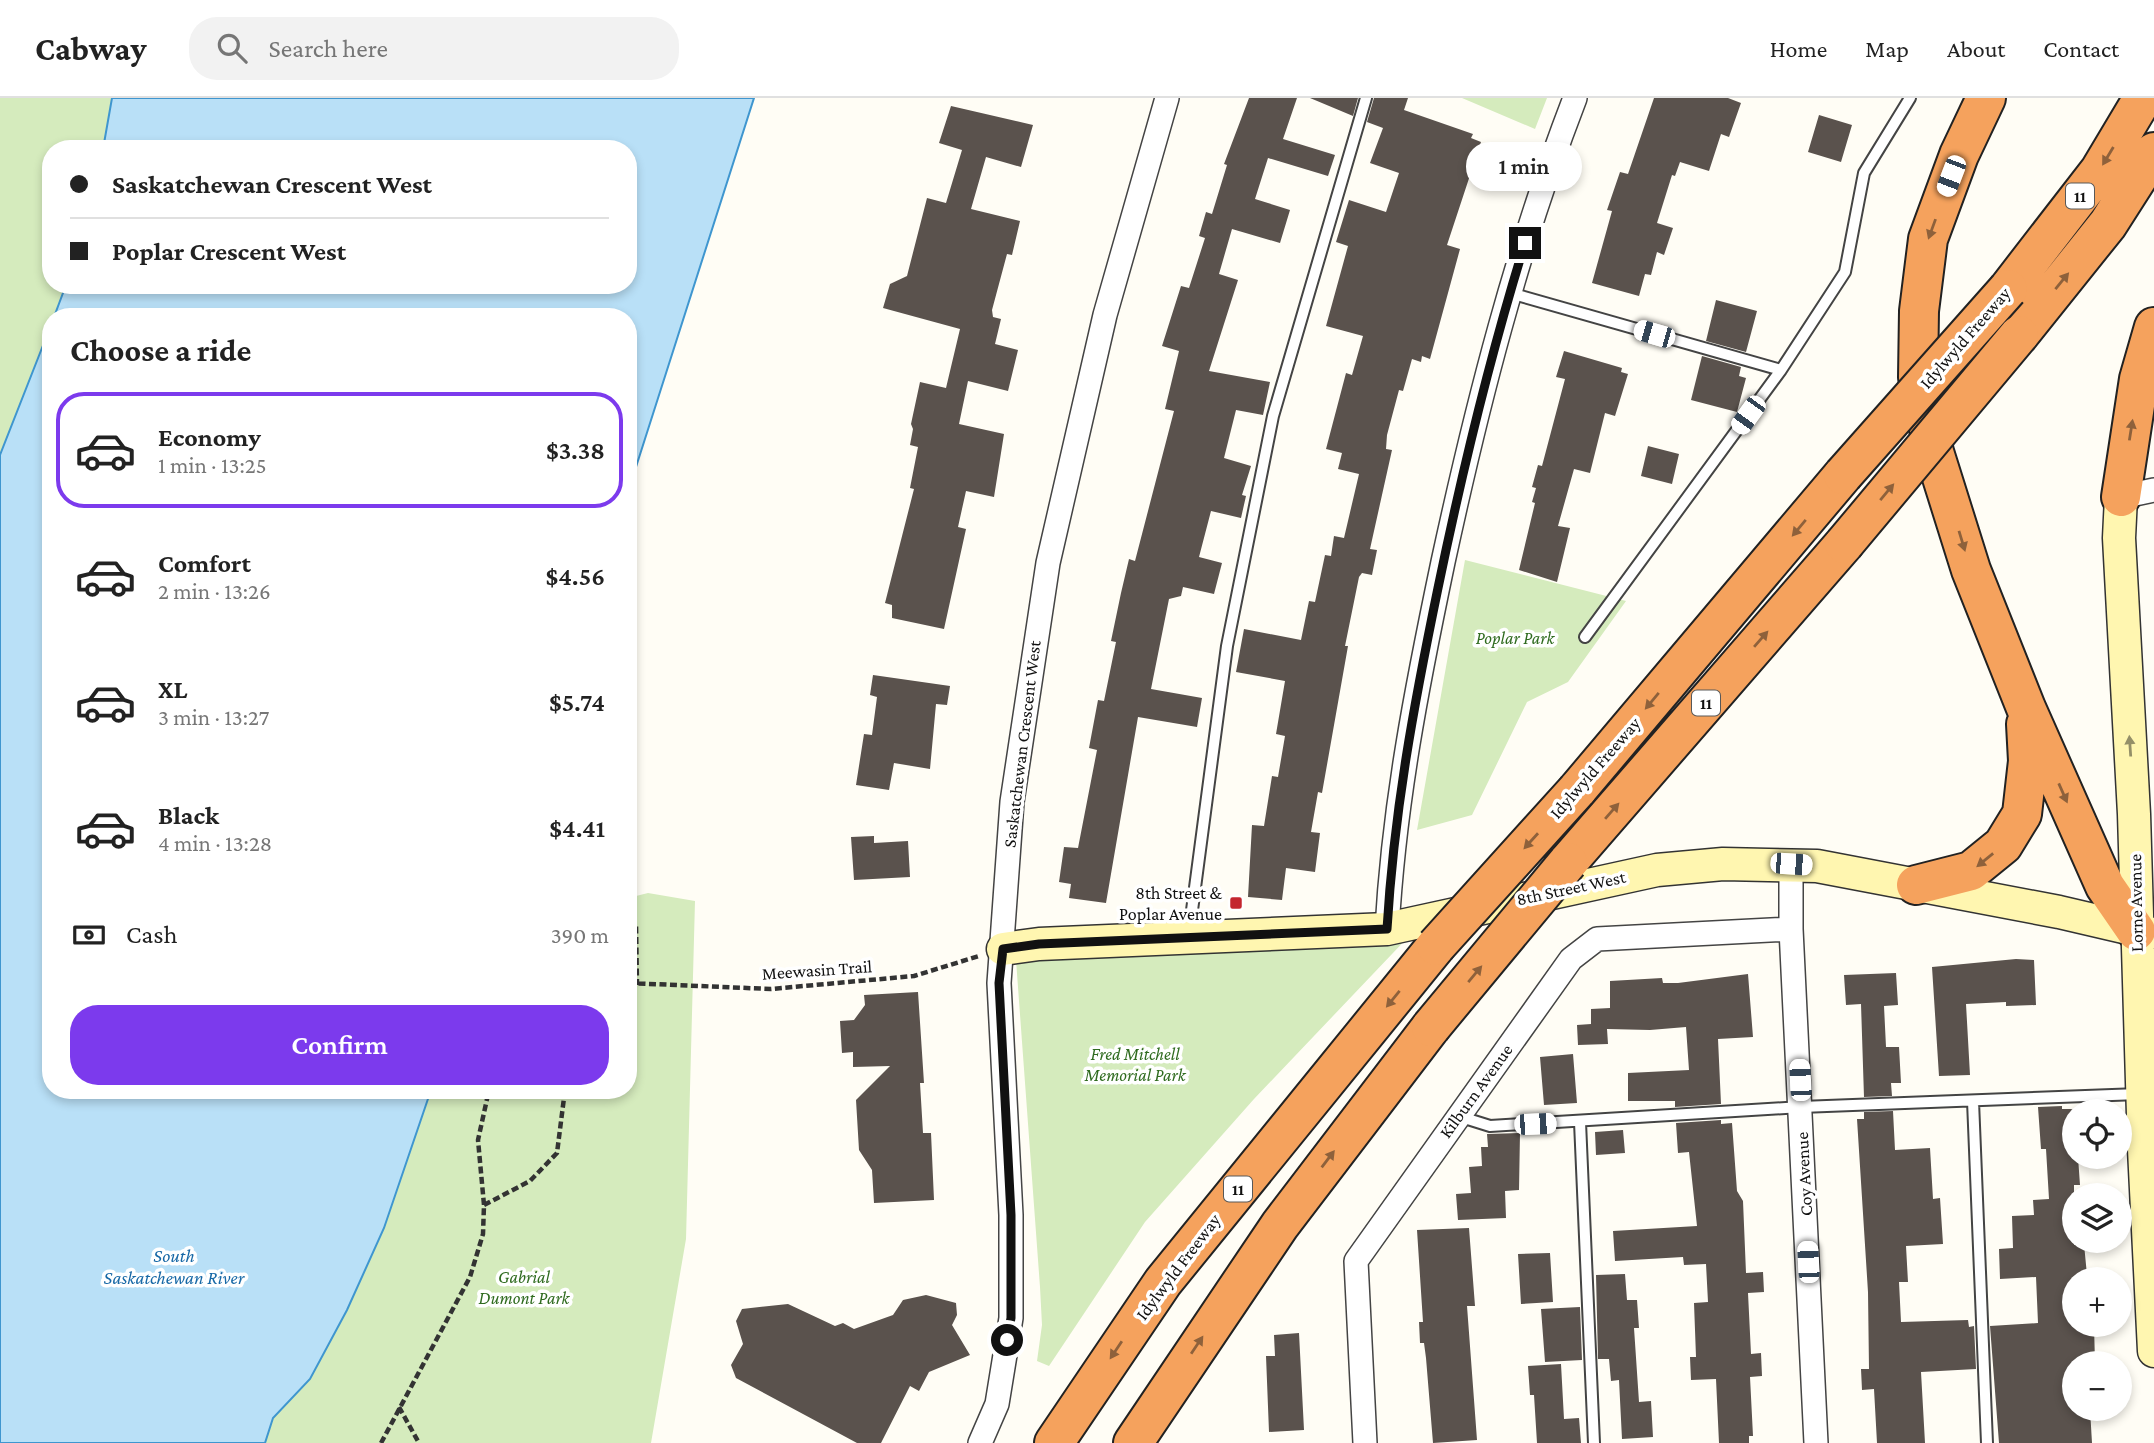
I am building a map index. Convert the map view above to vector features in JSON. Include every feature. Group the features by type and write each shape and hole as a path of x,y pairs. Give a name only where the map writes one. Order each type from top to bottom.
{"highway":[{"path":"1986,98 1959,155 1927,239 1919,311 1919,377 1934,452 1971,570 2026,708 2105,886 2148,930"},
{"name":"Idylwyld Freeway","path":"1054,1443 1163,1282 1436,946 1577,790 1843,475 2008,289 2100,170 2143,98"},
{"name":"11","path":"1133,1443 1288,1214 1431,1027 1568,862 1844,544 2019,335 2108,223 2154,152"},
{"path":"2138,494 2139,379 2154,327"},
{"path":"1916,885 1971,871 2003,845 2022,814 2028,761 2026,708"}],"street":[{"name":"Saskatchewan Crescent West","path":"980,1443 997,1404 1011,1318 1011,1215 999,983 1012,802 1048,563 1105,315 1167,98"},
{"path":"1387,929 1391,863 1408,727 1465,459 1510,293 1575,98"},
{"name":"Lorne Avenue","path":"2138,494 2119,538 2134,814 2148,930 2142,1093 2149,1149 2154,1351"},
{"path":"2134,814 2154,844"},
{"name":"8th Street West","path":"1003,949 1039,944 1188,940 1387,929 1657,870 1723,864 1817,866 2148,930"},
{"name":"Coy Avenue","path":"1791,864 1791,929 1816,1443"},
{"name":"Kilburn Avenue","path":"1365,1443 1356,1261 1571,959 1597,939 1791,929"}],"lane":[{"path":"1188,940 1227,646 1273,416 1366,98"},
{"path":"1585,637 1781,370 1845,272 1864,173 1910,98"},
{"path":"1510,293 1781,370"},
{"path":"1457,1116 1490,1126 1801,1107 2142,1093"},
{"path":"1973,1101 1987,1443"},
{"path":"1580,1122 1594,1443"}],"path":[{"name":"Meewasin Trail","path":"637,985 771,989 914,976 1003,949"},
{"path":"381,1443 470,1278 483,1234 484,1205 478,1140 487,1099"},
{"path":"484,1205 530,1181 557,1153 564,1099"},
{"path":"399,1406 419,1443"}],"green space":[{"path":"0,98 112,98 105,140 42,140 42,294 63,294 57,308 42,308 42,348 0,455"},
{"path":"1462,98 1547,98 1535,129"},
{"name":"Poplar Park","path":"1465,560 1626,601 1568,682 1527,702 1472,815 1417,830"},
{"name":"Gabrial Dumont Park","path":"648,893 695,901 686,1239 651,1443 265,1443 273,1418 310,1379 384,1228 428,1099 637,1099 637,896"},
{"name":"Fred Mitchell Memorial Park","path":"1412,933 1254,1099 1145,1222 1049,1366 1037,1361 1042,1325 1016,960"}],"water":[{"path":"112,98 754,98 637,464 637,308 57,308 63,294 637,294 637,140 105,140"},
{"name":"South Saskatchewan River","path":"42,348 42,1099 428,1099 384,1228 347,1310 310,1379 273,1418 265,1443 0,1443 0,455"}],"building":[{"path":"1249,98 1297,98 1283,139 1335,155 1328,176 1268,158 1255,199 1290,210 1280,243 1232,229 1219,274 1238,280 1209,371 1270,382 1263,415 1236,410 1224,458 1251,466 1242,495 1246,496 1241,518 1211,511 1199,557 1222,563 1214,594 1183,587 1181,596 1169,599 1151,689 1202,698 1197,727 1138,717 1106,903 1069,898 1071,884 1059,882 1064,847 1078,848 1097,750 1089,748 1098,700 1104,701 1116,642 1111,641 1121,593 1129,559 1135,561 1174,411 1165,409 1179,351 1162,346 1181,286 1189,288 1205,238 1199,236 1206,212 1212,214 1227,165 1224,164"},
{"path":"1310,98 1358,98 1353,116"},
{"path":"1374,98 1408,98 1404,110 1473,134 1471,138 1481,142 1447,245 1460,249 1430,359 1422,356 1421,362 1412,359 1403,391 1399,390 1387,435 1386,449 1392,450 1370,549 1377,550 1372,575 1362,573 1359,577 1345,646 1348,646 1322,793 1318,792 1311,832 1320,833 1315,872 1286,868 1282,900 1248,897 1252,825 1264,826 1272,776 1278,777 1285,736 1276,734 1285,681 1236,672 1244,629 1301,640 1309,601 1315,602 1325,555 1331,556 1334,536 1344,538 1359,474 1338,469 1342,453 1326,449 1346,373 1352,375 1363,336 1326,326 1348,246 1336,242 1349,200 1386,212 1399,173 1370,163 1383,128 1367,122"},
{"path":"1654,98 1728,98 1741,103 1729,137 1721,134 1709,171 1680,162 1675,176 1672,175 1657,223 1673,228 1664,255 1657,252 1651,275 1645,274 1639,296 1592,283 1612,211 1607,210 1620,172 1628,174"},
{"path":"951,106 1033,125 1021,167 986,157 971,209 1020,221 1012,255 1007,254 992,310 993,317 1001,319 995,344 1018,350 1008,391 968,381 959,424 1004,434 994,497 966,491 958,527 966,529 944,629 892,618 892,605 885,603 914,489 910,488 918,447 910,445 913,429 911,424 920,382 946,388 960,329 883,308 890,284 907,276 927,198 946,203 962,150 939,143"},
{"path":"1819,115 1852,125 1841,162 1808,152"},
{"path":"1716,300 1757,311 1746,352 1706,341"},
{"path":"1564,351 1622,368 1621,372 1628,374 1615,416 1605,413 1590,473 1574,469 1558,526 1570,528 1557,582 1519,570 1535,503 1532,502 1536,488 1532,487 1538,465 1542,466 1565,379 1556,377"},
{"path":"1702,356 1741,367 1739,376 1746,378 1737,412 1691,400"},
{"path":"1648,446 1679,454 1672,484 1641,476"},
{"path":"873,675 950,686 947,705 936,704 930,769 894,763 889,790 856,785 864,734 872,735 877,697 870,695"},
{"path":"874,836 874,843 908,841 910,877 854,880 851,837"},
{"path":"2016,959 2034,960 2036,1005 2006,1006 2006,1002 1966,1004 1970,1075 1939,1076 1932,967"},
{"path":"1896,973 1898,1005 1884,1006 1886,1047 1899,1047 1901,1083 1891,1083 1892,1096 1864,1097 1861,1004 1846,1005 1844,975"},
{"path":"1748,974 1753,1037 1718,1039 1721,1104 1675,1107 1675,1101 1628,1101 1628,1073 1689,1070 1686,1027 1607,1029 1608,1044 1578,1045 1577,1025 1591,1024 1591,1009 1610,1008 1610,981 1662,978 1663,983 1678,983"},
{"path":"918,992 924,1083 920,1083 923,1133 931,1133 934,1200 874,1203 872,1170 859,1150 856,1100 890,1066 853,1067 853,1052 842,1053 840,1021 854,1020 865,1005 864,995"},
{"path":"1573,1054 1577,1103 1544,1105 1540,1057"},
{"path":"2062,1106 2062,1169 2079,1169 2080,1183 2062,1183 2062,1253 2085,1253 2086,1267 2062,1267 2062,1337 2094,1337 2095,1351 2062,1351 2062,1421 2091,1421 2092,1443 1999,1443 1990,1326 2038,1323 2036,1277 2000,1279 1999,1249 2013,1248 2012,1216 2034,1215 2033,1200 2049,1199 2046,1149 2041,1149 2038,1107"},
{"path":"1893,1111 1895,1150 1930,1148 1933,1199 1940,1198 1943,1244 1906,1246 1908,1282 1899,1282 1901,1322 1968,1320 1969,1327 1974,1326 1976,1369 1921,1372 1925,1443 1877,1443 1874,1389 1862,1390 1861,1369 1869,1369 1868,1292 1857,1119 1864,1119 1864,1112"},
{"path":"1721,1120 1721,1124 1732,1123 1737,1191 1743,1201 1746,1273 1763,1272 1764,1292 1748,1293 1751,1354 1761,1353 1762,1376 1750,1377 1753,1436 1749,1436 1749,1443 1719,1443 1716,1379 1691,1380 1690,1357 1696,1357 1694,1303 1708,1302 1706,1264 1684,1265 1683,1257 1615,1261 1613,1231 1697,1226 1689,1152 1678,1153 1676,1123"},
{"path":"1623,1130 1625,1153 1596,1155 1595,1132"},
{"path":"1520,1133 1519,1190 1505,1191 1506,1218 1458,1220 1456,1194 1471,1193 1469,1167 1482,1166 1481,1147 1488,1147 1487,1134"},
{"path":"1469,1228 1475,1306 1467,1306 1477,1440 1433,1443 1426,1358 1424,1343 1420,1343 1419,1322 1423,1322 1417,1230"},
{"path":"1550,1253 1553,1302 1521,1304 1518,1254"},
{"path":"1625,1274 1627,1300 1637,1300 1639,1328 1634,1328 1639,1402 1651,1401 1653,1437 1622,1439 1619,1380 1611,1381 1609,1359 1598,1359 1596,1275"},
{"path":"926,1295 956,1303 957,1315 952,1325 970,1355 929,1372 919,1391 910,1386 881,1443 857,1443 736,1378 731,1365 743,1344 736,1321 742,1309 788,1304 835,1326 843,1323 854,1329 893,1315 903,1300"},
{"path":"1580,1307 1582,1360 1545,1362 1541,1309"},
{"path":"1299,1333 1304,1430 1269,1432 1266,1356 1275,1356 1274,1335"},
{"path":"1561,1364 1564,1419 1579,1418 1581,1443 1537,1443 1534,1395 1530,1395 1528,1366"}],"place":[{"name":"8th Street & Poplar Avenue","path":"1236,903"}],"route":[{"path":"1007,1340 1011,1318 1011,1215 1004,1035 999,983 1003,949 1039,944 1188,940 1387,929 1390,875 1408,727 1465,459 1525,243"}]}
